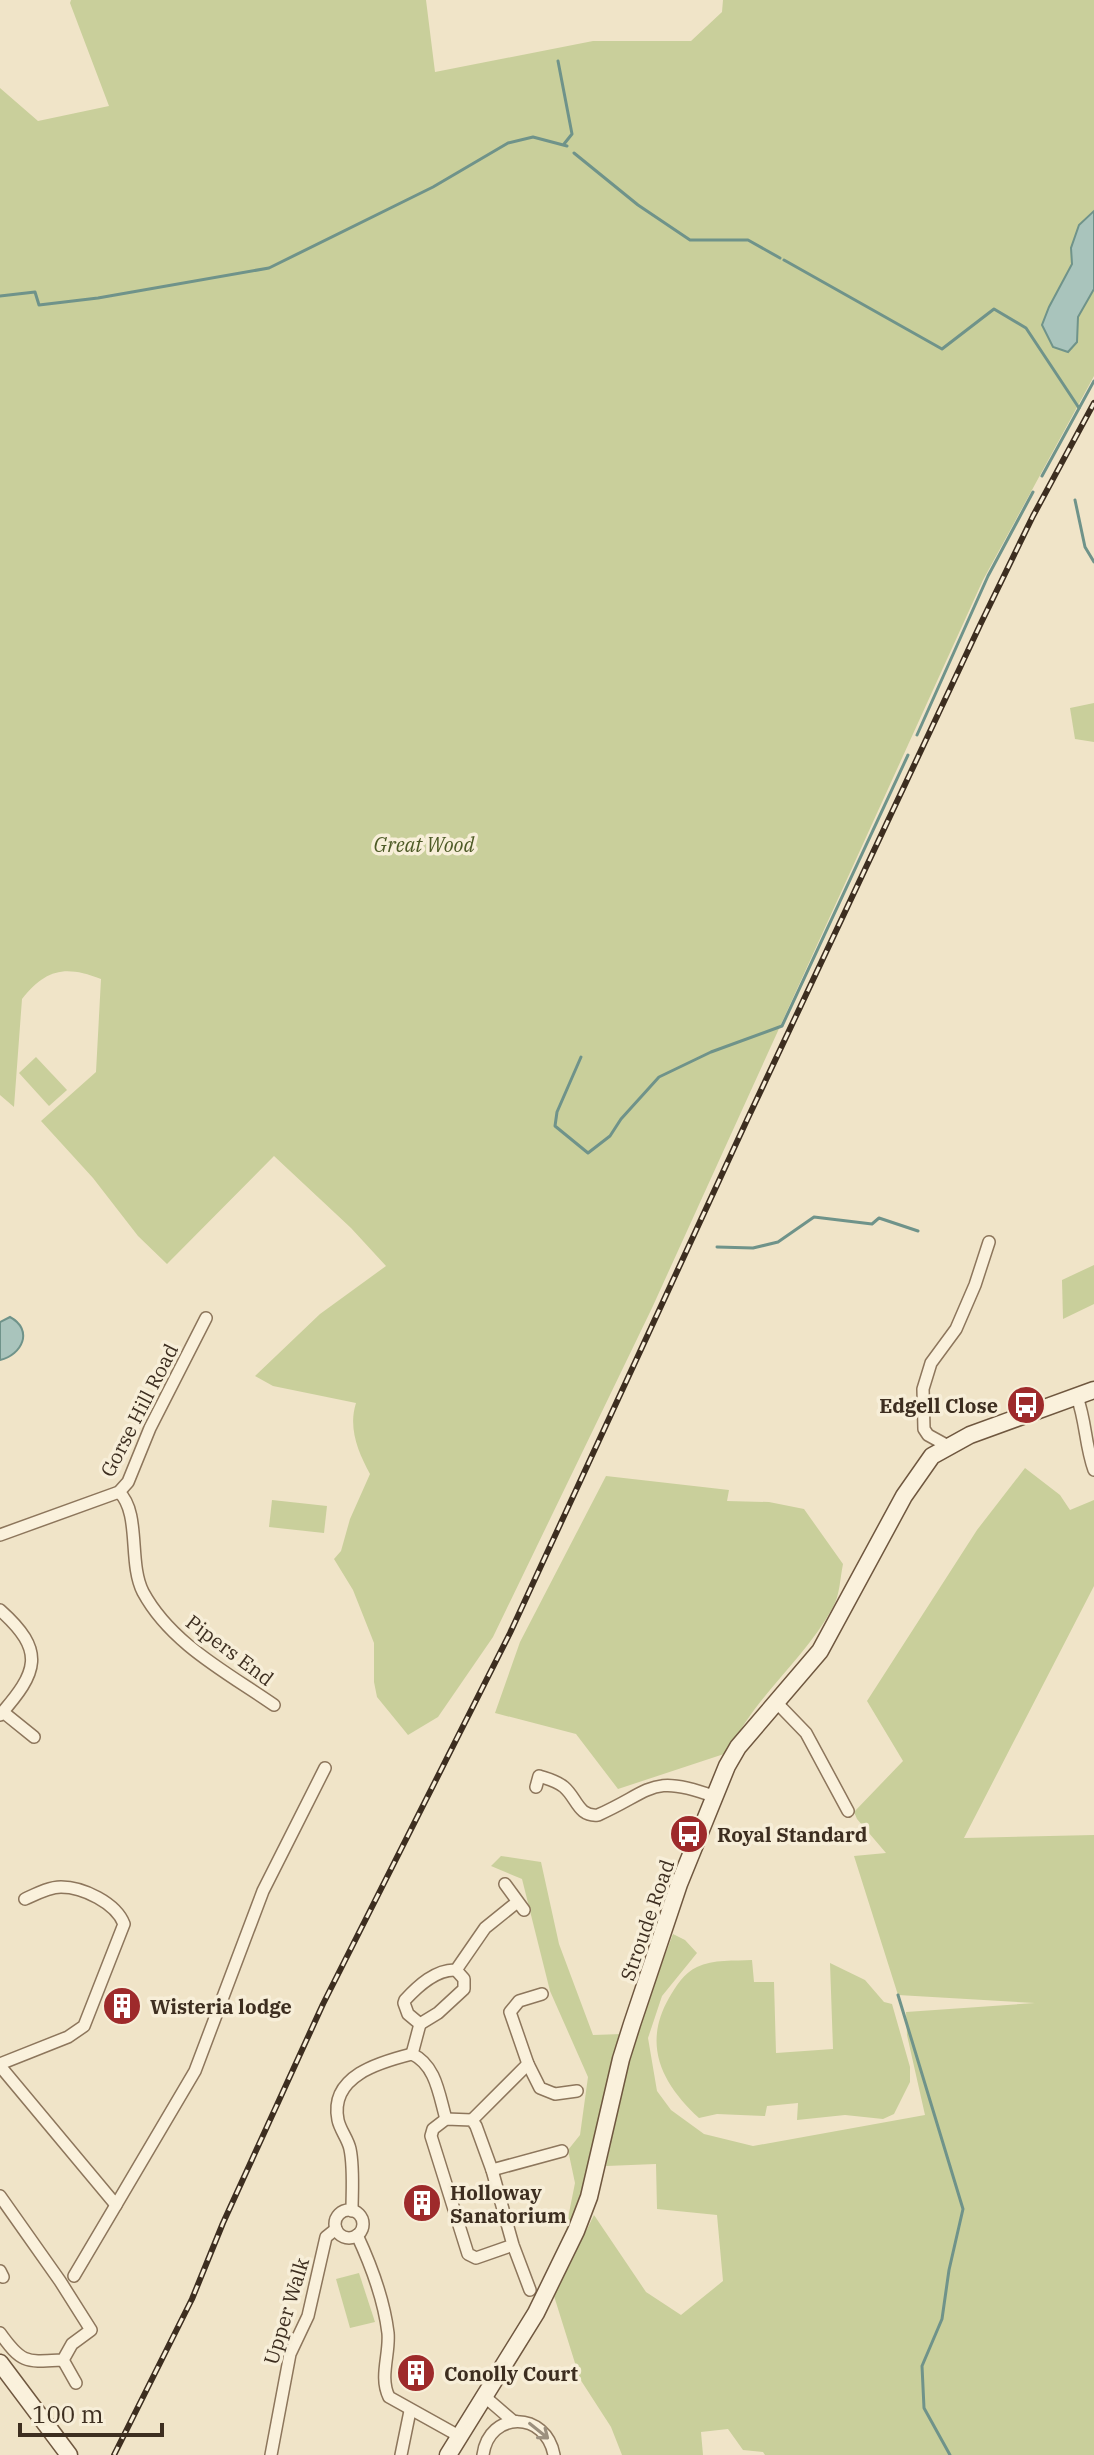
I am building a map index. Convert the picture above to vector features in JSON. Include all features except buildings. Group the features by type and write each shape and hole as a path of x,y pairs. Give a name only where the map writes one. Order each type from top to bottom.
{"street":[{"path":"932,1456 923,1425 923,1389 931,1363 956,1329 989,1242"},
{"name":"Gorse Hill Road","path":"0,1535 119,1492 128,1482 150,1428 206,1318"},
{"name":"Stroude Road","path":"448,2455 536,2313 582,2215 625,2047 674,1898 720,1779 738,1747 820,1651 904,1496 932,1456 970,1435 1094,1390"},
{"path":"1077,1397 1085,1418 1086,1444 1094,1470"},
{"path":"928,1435 948,1446"},
{"name":"Pipers End","path":"119,1492 128,1503 137,1577 153,1606 174,1632 208,1661 274,1705"},
{"path":"0,1610 29,1641 33,1664 2,1714 34,1737"},
{"path":"777,1703 806,1733 848,1811"},
{"path":"74,2276 195,2071 263,1891 325,1768"},
{"path":"536,1787 539,1776 561,1784 581,1810 591,1816 662,1785 683,1786 713,1796"},
{"path":"456,1970 485,1928 520,1906 505,1884"},
{"path":"25,1899 58,1887 69,1888 114,1907 124,1924 84,2026 68,2037 0,2065 116,2205"},
{"path":"412,2054 420,2024 438,2013 464,1989 464,1979 456,1970 446,1970 433,1976 405,2000 408,2014 420,2024"},
{"path":"542,1994 519,2001 510,2012 528,2064 540,2088 555,2094 577,2091"},
{"path":"352,2211 350,2149 338,2118 341,2096 351,2080 369,2066 412,2054 430,2068 446,2119"},
{"path":"513,2245 476,2258 468,2254 431,2136 433,2129 446,2119 472,2120 528,2064"},
{"path":"472,2120 480,2133 513,2245 530,2290"},
{"path":"492,2170 562,2151"},
{"path":"0,2196 91,2330 72,2344 63,2360"},
{"path":"357,2235 345,2237 336,2229 338,2216 344,2211 360,2215 363,2224 357,2235 388,2330 384,2385 390,2398 459,2436"},
{"name":"Upper Walk","path":"271,2455 290,2354 308,2316 326,2237 336,2229"},
{"path":"0,2333 17,2356 27,2360 63,2360"},
{"path":"63,2360 76,2383"},
{"path":"0,2363 69,2455"},
{"path":"484,2396 513,2421"},
{"path":"401,2455 410,2411"},
{"path":"483,2455 486,2441 493,2432 513,2421 525,2421 546,2433 554,2455"}],"green space":[{"name":"Great Wood","path":"71,0 426,0 435,72 593,41 691,41 722,12 723,0 1094,0 1094,211 1079,225 1071,248 1073,263 1049,307 1077,342 1078,317 1094,289 1094,376 983,580 652,1308 493,1637 438,1717 408,1735 377,1697 374,1643 353,1590 334,1559 341,1551 350,1519 370,1474 356,1440 353,1422 356,1403 273,1386 255,1376 320,1314 386,1266 351,1228 274,1156 167,1264 138,1236 93,1178 41,1121 96,1072 101,979 77,972 57,972 39,981 22,999 14,1107 0,1095 0,88 38,121 109,106"},
{"path":"1094,703 1094,742 1075,739 1070,708"},
{"path":"36,1057 67,1090 49,1106 19,1073"},
{"path":"1094,1265 1094,1304 1063,1319 1062,1280"},
{"path":"1025,1468 1060,1495 1070,1510 1094,1500 1094,1586 964,1838 1094,1835 1094,2455 765,2455 763,2452 743,2450 728,2429 701,2432 703,2455 622,2455 611,2427 580,2379 554,2296 594,2215 646,2292 681,2315 723,2281 717,2215 657,2209 656,2164 606,2166 632,2042 673,1934 685,1940 697,1953 662,1996 648,2038 657,2091 671,2110 704,2134 753,2146 925,2115 907,2035 906,2012 1035,2003 898,1995 854,1856 886,1853 854,1812 903,1761 867,1701 977,1530"},
{"path":"606,1476 729,1490 727,1501 769,1502 804,1509 843,1564 837,1597 822,1626 753,1711 731,1748 724,1754 618,1789 576,1734 495,1713 520,1642"},
{"path":"272,1500 327,1506 324,1533 269,1527"},
{"path":"501,1856 541,1862 559,1944 593,2035 622,2034 586,2191 566,2243 575,2183 568,2150 580,2135 588,2077 550,1991 522,1879 491,1866"},
{"path":"752,1960 754,1982 774,1982 776,2053 833,2049 830,1963 865,1980 884,2002 892,2004 910,2067 910,2082 894,2114 883,2119 845,2115 797,2120 798,2103 767,2106 765,2116 717,2114 699,2118 686,2105 675,2092 660,2063 657,2032 661,2015 678,1984 692,1970 703,1964"},
{"path":"359,2273 375,2322 350,2328 336,2279"}],"water":[{"path":"1094,211 1094,289 1078,317 1077,342 1068,352 1053,347 1042,325 1072,264 1071,248 1079,225"},
{"path":"10,1317 22,1328 22,1342 14,1353 0,1360 0,1322"}],"waterway":[{"path":"558,61 572,134 564,144"},
{"path":"0,296 35,292 39,305 98,298 269,268 433,187 508,143 533,137 567,146"},
{"path":"574,153 638,205 690,240 748,240 780,258"},
{"path":"784,260 942,349 994,309 1026,328 1079,408"},
{"path":"1042,476 1094,381"},
{"path":"917,735 988,576 1033,492"},
{"path":"1075,500 1085,547 1094,562"},
{"path":"581,1057 557,1112 555,1126 588,1153 610,1136 659,1077 711,1052 782,1026 908,755"},
{"path":"717,1247 753,1248 778,1242 814,1217 872,1224 879,1218 918,1231"},
{"path":"898,1995 963,2209 942,2319 922,2366 924,2408 950,2455"}],"railway":[{"path":"114,2455 192,2299 223,2223 323,2004 510,1633 981,623 1033,516 1094,403"}],"place":[{"name":"Edgell Close","path":"1026,1405"},
{"name":"Royal Standard","path":"689,1834"},
{"name":"Wisteria lodge","path":"122,2006"},
{"name":"Holloway Sanatorium","path":"422,2203"},
{"name":"Conolly Court","path":"416,2373"}]}
